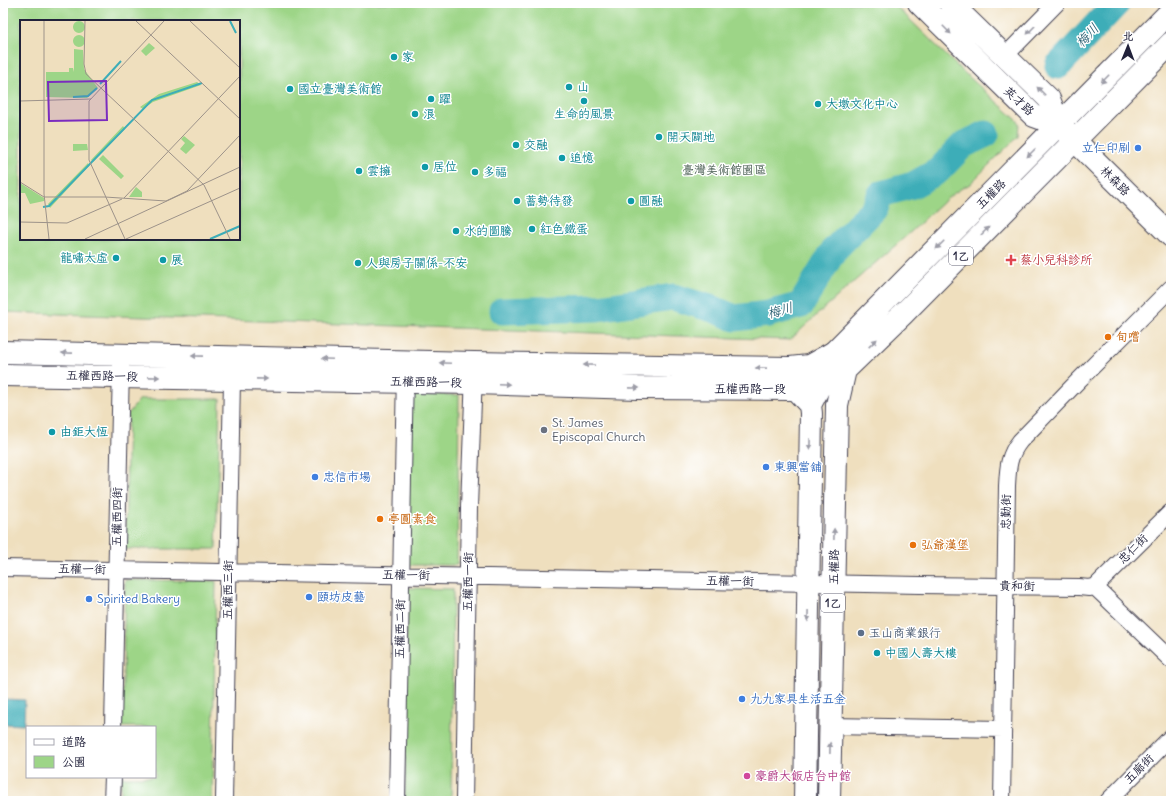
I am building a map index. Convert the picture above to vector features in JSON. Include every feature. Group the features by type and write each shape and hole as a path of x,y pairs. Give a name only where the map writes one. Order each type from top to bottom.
{"main road":[{"name":"英才路","path":"919,3 1034,116 1059,125"},
{"name":"英才路","path":"950,3 1048,100 1059,125"},
{"name":"五權路","path":"821,384 840,361 1059,125 1171,11"},
{"name":"五權路","path":"829,801 837,405 840,361 904,314 1171,43"},
{"name":"林森路","path":"1059,125 1171,236"},
{"name":"五權西路一段","path":"3,352 121,354 405,372 474,373 800,368 840,361"},
{"path":"800,368 821,384 837,405"},
{"name":"五權西路一段","path":"3,375 232,378 405,372"},
{"name":"五權西路一段","path":"474,373 638,388 795,389 821,384"},
{"name":"1乙","path":"805,801 811,429 810,406 821,384"},
{"path":"795,389 810,406"}],"street":[{"path":"1005,56 1057,3"},
{"name":"忠勤街","path":"1002,801 1005,586 1008,474 1010,458 1014,449 1079,380 1171,288"},
{"name":"五權西四街","path":"113,726 121,354"},
{"name":"五權西二街","path":"397,801 405,372"},
{"name":"五權西一街","path":"464,801 469,507 474,373"},
{"name":"五權西三街","path":"224,801 232,378"},
{"name":"忠仁街","path":"1095,587 1171,512"},
{"name":"五權一街","path":"3,568 833,583"},
{"name":"貴和街","path":"833,583 1095,587"},
{"path":"1095,587 1171,660"},
{"path":"830,726 1003,729"},
{"name":"五廊街","path":"1108,801 1171,737"},
{"path":"112,801 113,778"}],"green space":[{"name":"臺灣美術館園區","path":"3,3 893,3 957,66 1018,121 1018,136 970,184 954,193 940,205 790,340 3,312"},
{"path":"407,394 459,395 457,565 405,565"},
{"path":"140,399 220,399 216,549 125,549 128,414"},
{"path":"125,580 216,581 212,801 121,801 121,778 156,778 156,726 122,726"},
{"path":"407,588 453,589 451,801 405,801"}],"water":[{"path":"3,699 25,700 24,725 3,724"}],"waterway":[{"name":"梅川","path":"1058,66 1117,3"},
{"name":"梅川","path":"502,311 598,308 673,297 713,309 735,318 768,314 801,305 834,250 874,209 881,194 913,185 938,171 963,145 986,134"}],"place":[{"name":"家","path":"394,57"},
{"name":"山","path":"569,87"},
{"name":"國立臺灣美術館","path":"290,89"},
{"name":"躍","path":"431,99"},
{"name":"生命的風景","path":"584,101"},
{"name":"大墩文化中心","path":"818,104"},
{"name":"浪","path":"415,114"},
{"name":"開天闢地","path":"659,137"},
{"name":"交融","path":"516,145"},
{"name":"立仁印刷","path":"1138,148"},
{"name":"追憶","path":"562,158"},
{"name":"居位","path":"425,167"},
{"name":"雲擁","path":"359,171"},
{"name":"多福","path":"475,172"},
{"name":"蓄勢待發","path":"517,201"},
{"name":"圓融","path":"631,201"},
{"name":"紅色鐵蛋","path":"532,229"},
{"name":"水的圖騰","path":"456,231"},
{"name":"龍嘯太虛","path":"116,258"},
{"name":"展","path":"163,260"},
{"name":"蔡小兒科診所","path":"1011,260"},
{"name":"人與房子關係-不安","path":"358,263"},
{"name":"旬嚐","path":"1108,337"},
{"name":"St. James Episcopal Church","path":"544,430"},
{"name":"由鉅大恆","path":"52,432"},
{"name":"東興當舖","path":"766,467"},
{"name":"忠信市場","path":"315,477"},
{"name":"亭圓素食","path":"380,519"},
{"name":"弘爺漢堡","path":"913,545"},
{"name":"頤坊皮藝","path":"309,597"},
{"name":"Spirited Bakery","path":"89,599"},
{"name":"玉山商業銀行","path":"861,633"},
{"name":"中國人壽大樓","path":"877,653"},
{"name":"九九家具生活五金","path":"742,699"},
{"name":"豪爵大飯店台中館","path":"747,776"}]}
